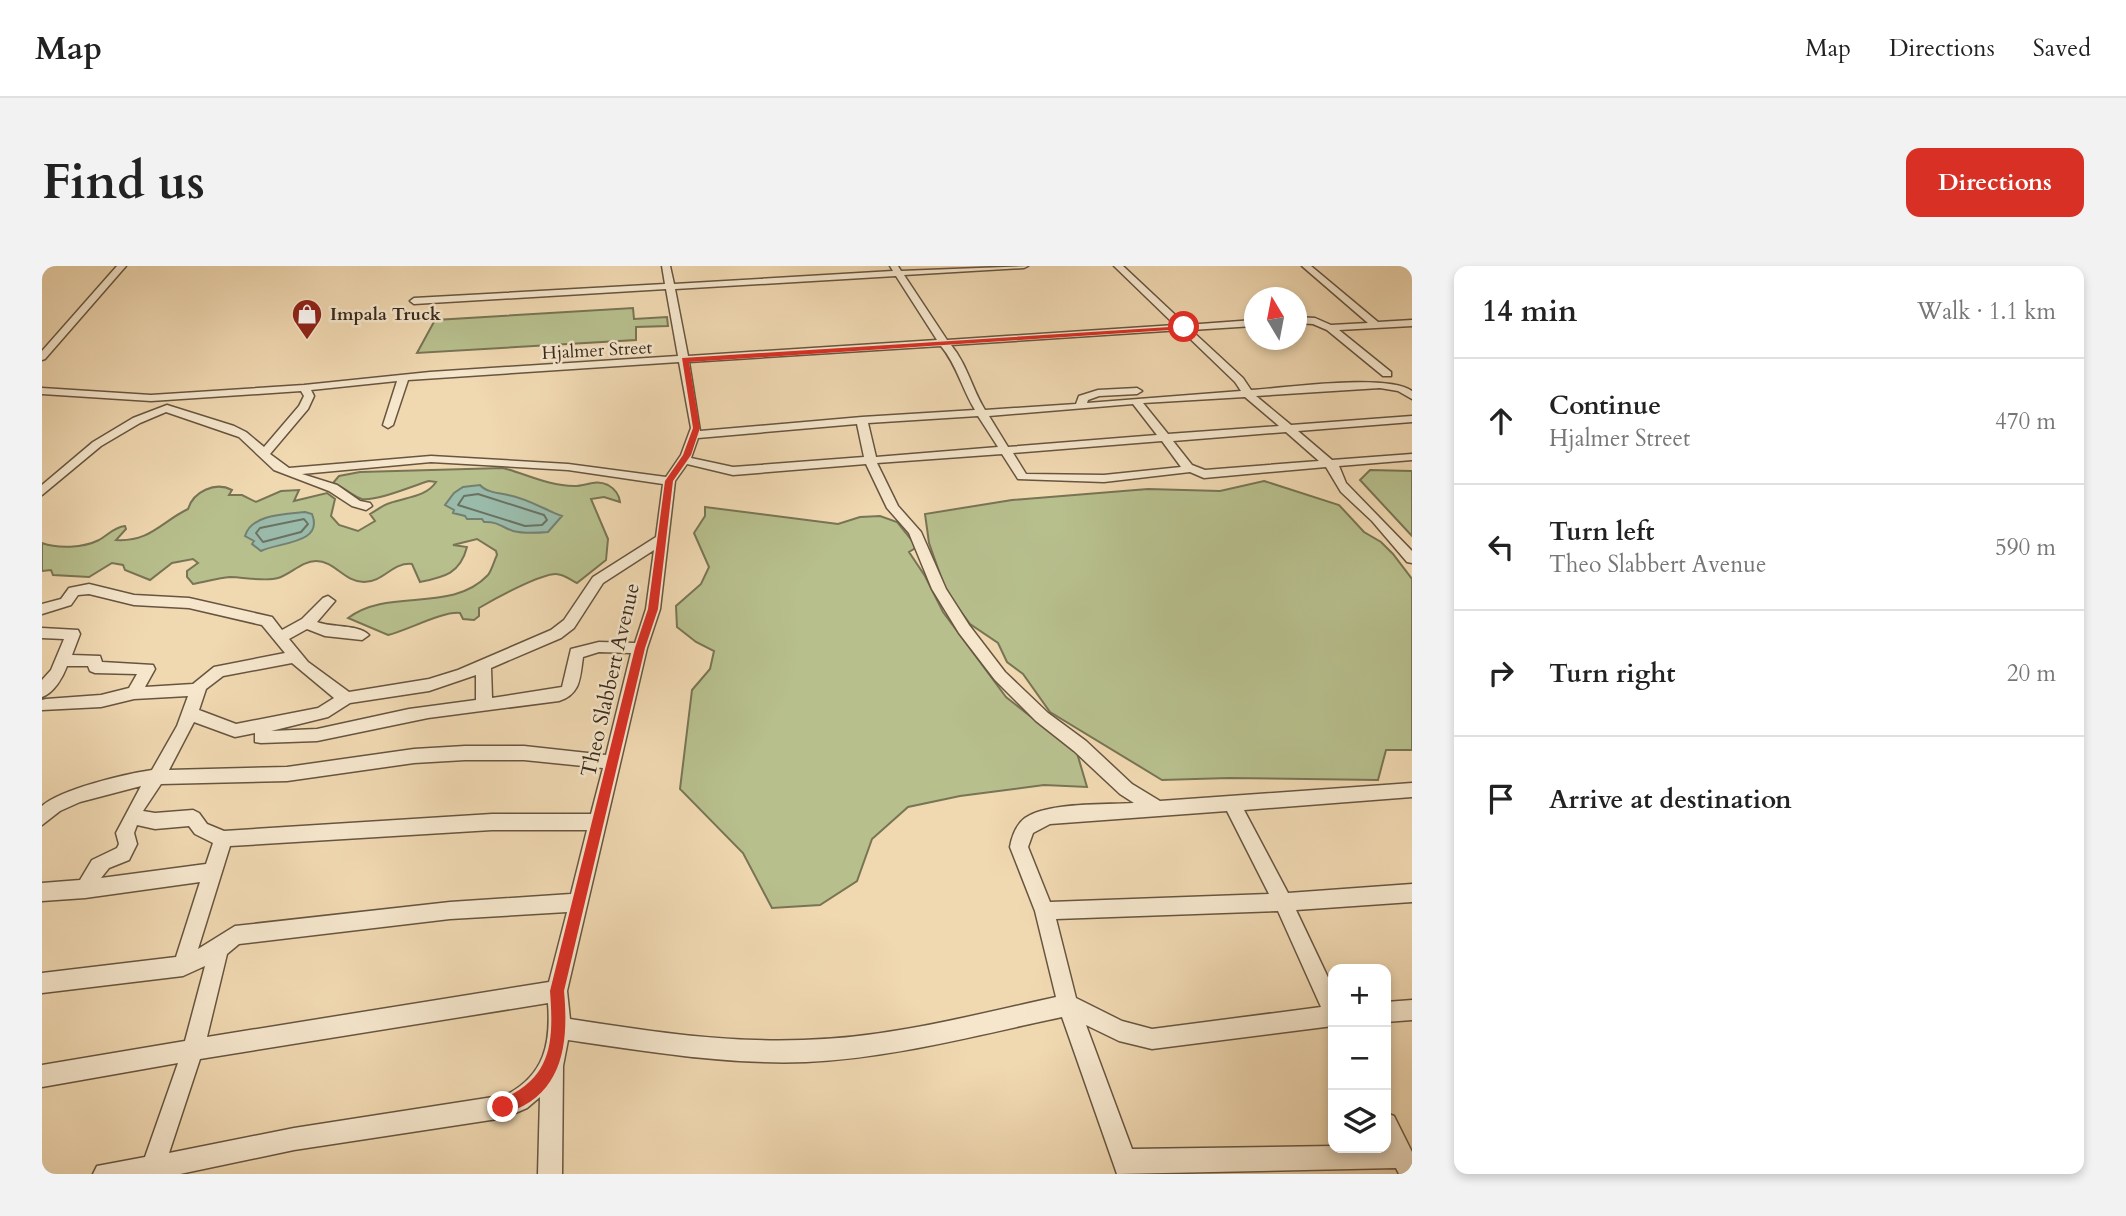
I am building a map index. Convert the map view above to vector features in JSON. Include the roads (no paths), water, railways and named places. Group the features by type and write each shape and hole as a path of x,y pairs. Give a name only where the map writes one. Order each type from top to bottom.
{"street":[{"path":"42,357 122,266"},
{"name":"Theo Slabbert Avenue","path":"550,1174 552,1066 560,1028 557,991 640,648 653,609 669,481 684,460 696,428 666,266"},
{"path":"414,300 670,286 897,269 1024,266"},
{"path":"1118,266 1239,380 1248,394 1334,468 1335,478 1350,496 1363,505 1412,559"},
{"path":"1306,266 1377,326"},
{"path":"897,269 944,343 957,358 968,388 981,412 1002,450 1022,477 1113,479 1160,474 1185,470 1188,467"},
{"path":"1307,320 1330,328 1387,374"},
{"path":"1330,328 1412,323"},
{"name":"Hjalmer Street","path":"42,391 151,398 402,380 430,375 1244,324"},
{"path":"388,425 402,380"},
{"path":"1080,406 1083,398 1098,393 1216,387 1239,380"},
{"path":"694,435 862,420 1380,385 1401,388 1412,396"},
{"path":"264,453 304,407 309,396 304,388"},
{"path":"1154,399 1167,390"},
{"path":"1136,402 1188,467 1211,474 1412,457"},
{"path":"42,491 86,451 148,415 167,408 178,414 222,424 258,445 286,472 334,488 352,503 366,506"},
{"path":"684,460 733,471 1412,419"},
{"path":"862,420 871,462 893,508 915,532 939,589 964,629 1000,676 1042,717 1080,746 1126,789 1158,809"},
{"path":"286,472 431,459 546,465 669,481"},
{"path":"188,715 201,716 232,731 265,727 322,713 346,698 416,689 483,665 559,632 569,624 598,580 660,540"},
{"path":"42,609 66,602 74,591 89,589 134,600 189,603 267,621 303,667 346,698"},
{"path":"281,637 307,623 328,601"},
{"path":"307,623 325,631 362,635"},
{"path":"42,633 72,634 43,702 101,701 134,693 197,690"},
{"path":"265,727 261,737 290,739 326,735 397,717 533,699 568,691 572,683 573,658 576,653 587,648 640,648"},
{"path":"85,889 95,867 106,859 123,854 128,844 125,833 132,817 157,777 188,715 197,690 219,671 295,657"},
{"path":"62,661 95,660 95,667 148,669 134,693"},
{"path":"483,665 484,704"},
{"path":"42,817 54,806 77,796 157,777 287,774 414,756 465,753 535,753 612,762"},
{"path":"1391,1134 1406,1165 1126,1168 1068,1004 1044,911 1019,847 1020,836 1026,827 1034,820 1045,817 1412,790"},
{"path":"1232,804 1283,902 1328,999"},
{"path":"132,817 155,821 193,818 201,829 223,839 492,822 598,822"},
{"path":"183,966 223,839"},
{"path":"42,892 212,872"},
{"path":"1044,911 1283,902 1412,893"},
{"path":"42,984 183,966 219,949 235,935 377,916 515,904 579,903"},
{"path":"153,1168 192,1050 219,949"},
{"path":"42,1076 557,991"},
{"path":"560,1028 716,1049 806,1051 921,1037 1068,1004 1119,1031 1152,1039 1328,1017"},
{"path":"1391,1012 1412,1010"},
{"path":"105,1174 153,1168 294,1139 503,1107 524,1097 552,1066"}],"water":[{"path":"480,485 489,491 523,499 562,516 548,532 520,532 496,523 484,522 482,519 467,519 453,513 454,510 445,505 454,493 463,487"},
{"path":"305,512 312,514 314,524 306,537 261,551 252,544 254,541 245,536 254,523 262,519"}],"place":[{"name":"Impala Truck","path":"307,341"}]}
